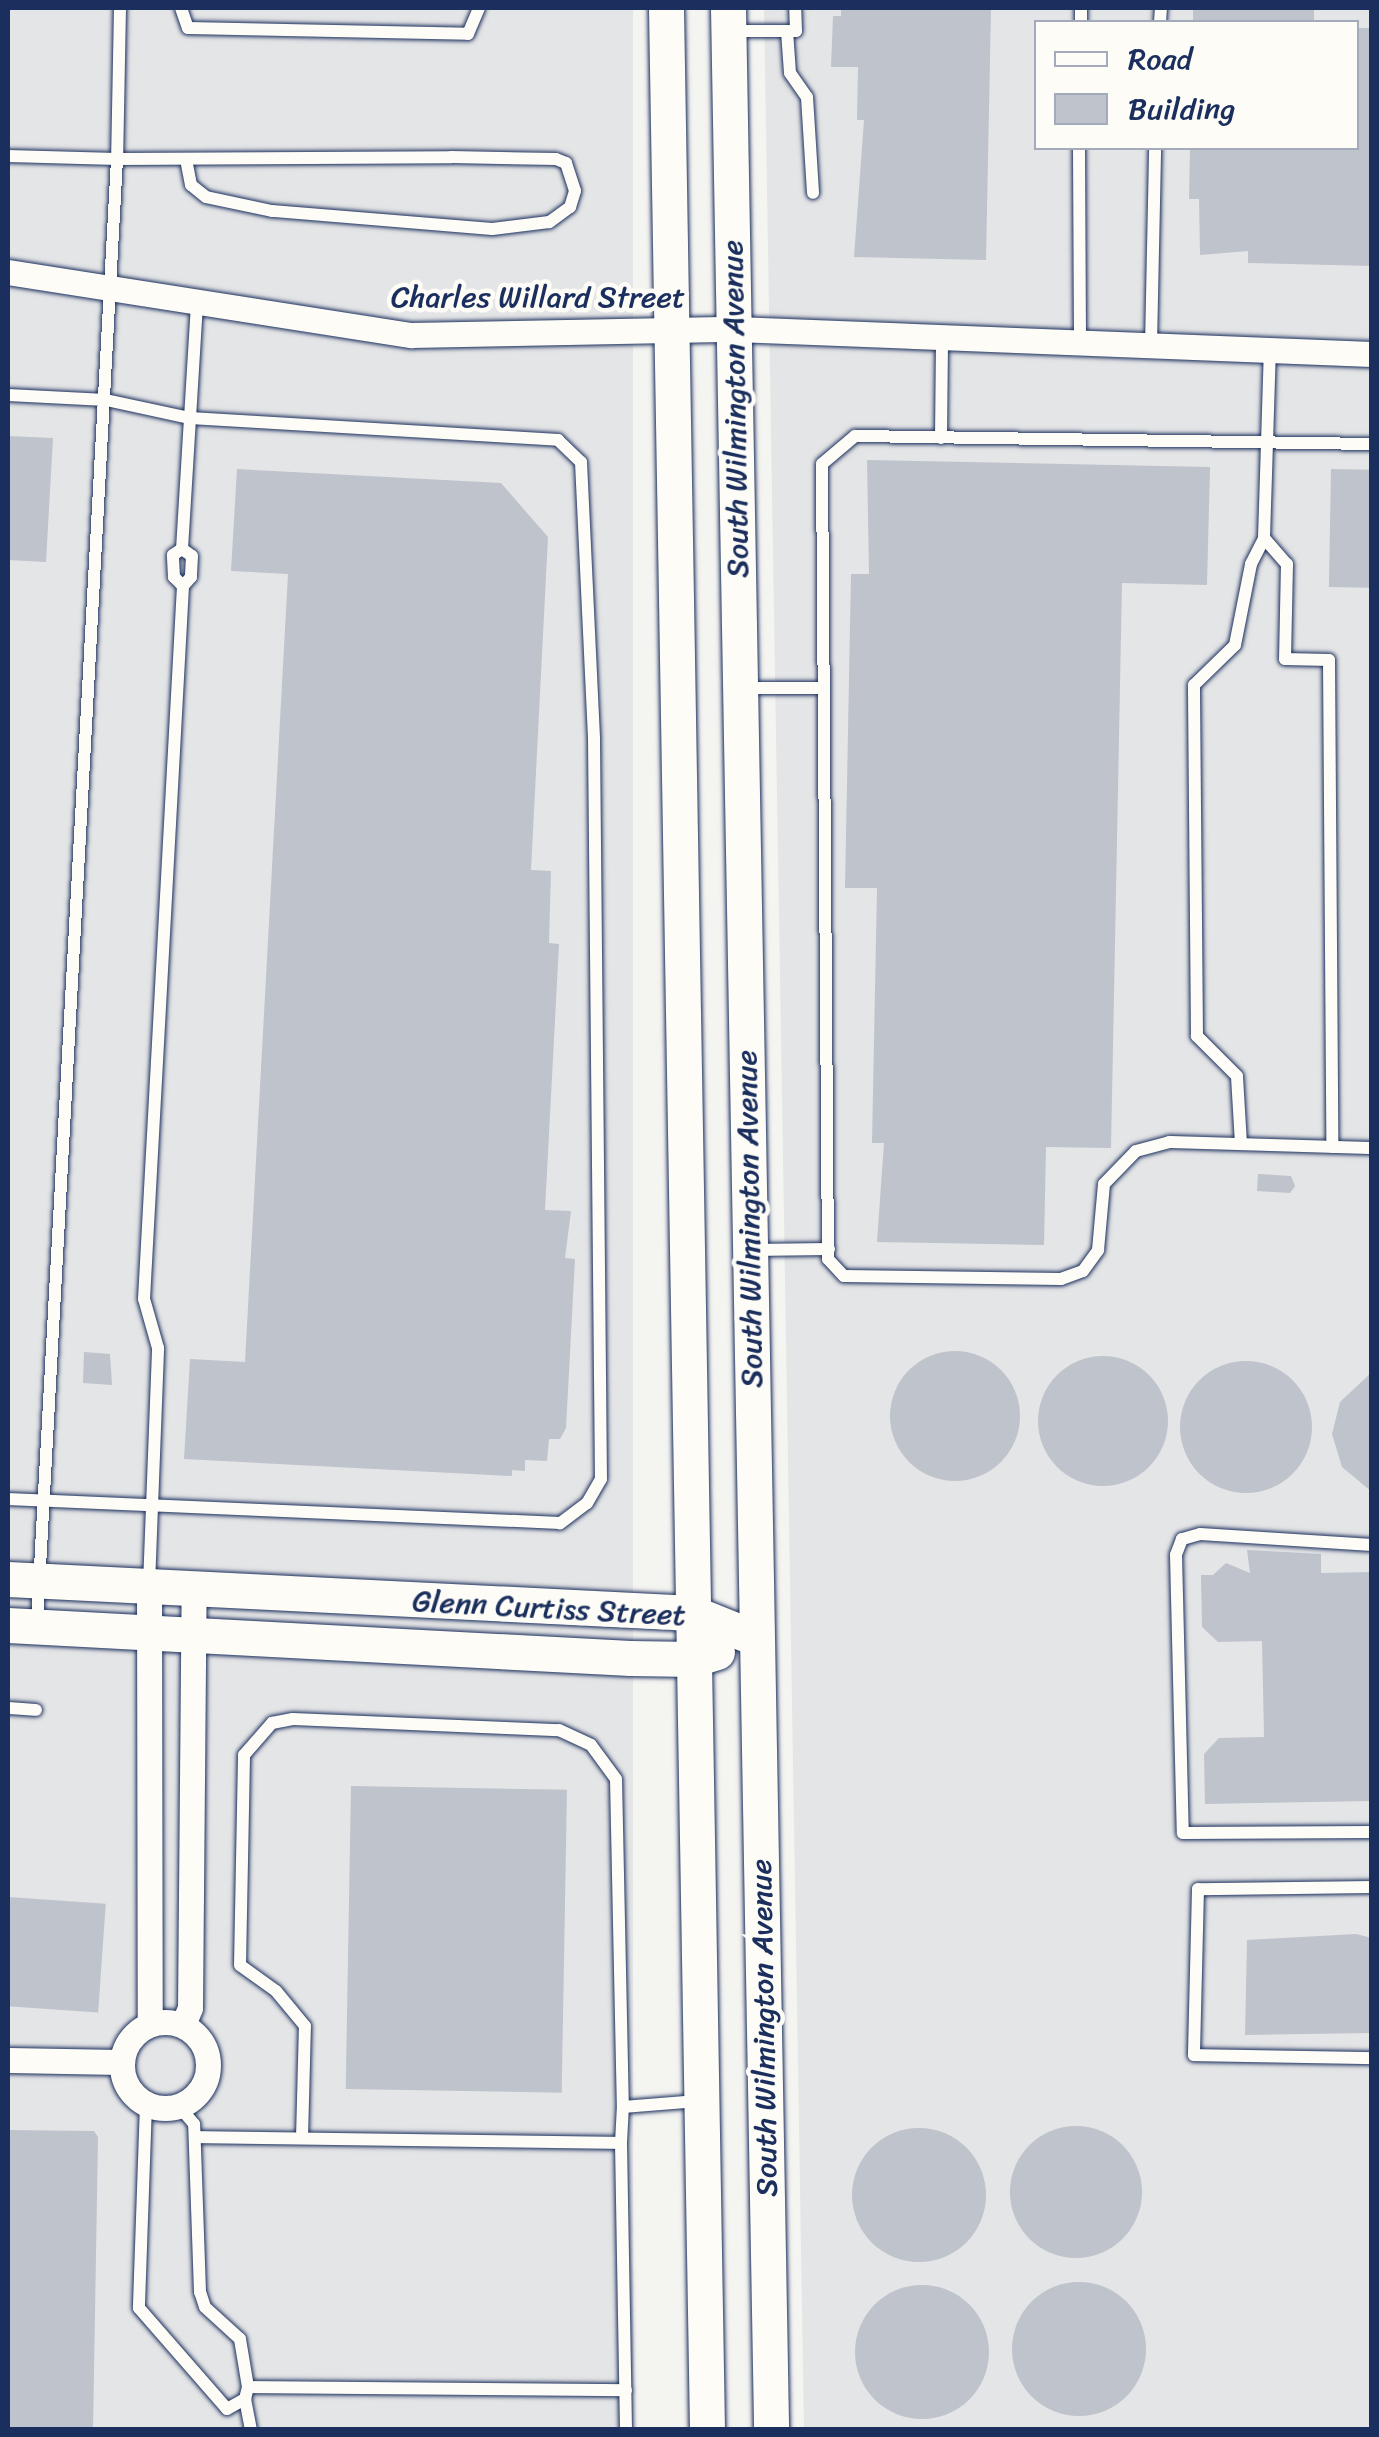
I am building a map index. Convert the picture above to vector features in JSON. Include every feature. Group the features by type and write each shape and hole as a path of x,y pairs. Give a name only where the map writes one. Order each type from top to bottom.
{"main road":[{"name":"South Wilmington Avenue","path":"666,8 707,2430"},
{"name":"South Wilmington Avenue","path":"728,19 771,2430"},
{"name":"Glenn Curtiss Street","path":"23,1579 693,1613 756,1638"},
{"name":"Glenn Curtiss Street","path":"22,1626 694,1660 756,1638"}],"street":[{"name":"Charles Willard Street","path":"8,272 410,334 735,329 1372,354"},
{"path":"149,1588 150,2024"},
{"path":"184,2025 190,2008 194,1589"},
{"path":"150,2024 184,2025 206,2050 208,2067 194,2097 179,2106 146,2104 132,2094 121,2062 125,2046 150,2024"},
{"path":"8,2060 121,2062"}],"lane":[{"path":"22,1626 23,1579 44,1500 112,286 120,8"},
{"path":"181,8 188,28 468,34 479,8"},
{"path":"728,19 796,31 795,8"},
{"path":"786,31 790,73 807,97 813,193"},
{"path":"1080,150 1080,342"},
{"path":"1151,344 1155,150"},
{"path":"8,156 556,159 566,163 575,192 570,207 549,222 492,230 272,211 206,197 190,185 186,159"},
{"path":"149,1588 158,1348 144,1298 183,586 174,577 174,556 182,549 197,299"},
{"path":"941,438 942,336"},
{"path":"1241,1144 1237,1076 1196,1036 1194,685 1235,645 1251,564 1264,538 1263,442 1270,350"},
{"path":"8,394 106,400 190,418 558,440 581,462 594,739 601,1479 587,1503 560,1523 8,1498"},
{"path":"1372,444 855,436 822,464 828,1250 844,1276 1061,1279 1083,1271 1098,1250 1104,1184 1115,1165 1136,1150 1169,1142 1372,1148"},
{"path":"1264,538 1286,564 1285,659 1329,660 1332,1146"},
{"path":"740,688 823,688"},
{"path":"750,1250 828,1250"},
{"path":"1372,1546 1200,1534 1182,1539 1176,1555 1183,1833 1372,1832"},
{"path":"8,1708 36,1710"},
{"path":"302,2138 305,2026 276,1991 240,1965 244,1755 272,1723 294,1720 559,1730 591,1745 616,1780 626,2430"},
{"path":"1372,1888 1198,1890 1194,2055 1372,2058"},
{"path":"623,2108 700,2100"},
{"path":"146,2104 139,2308 227,2408 247,2393 626,2390"},
{"path":"179,2106 194,2124 200,2292 205,2306 240,2339 250,2430"},
{"path":"195,2137 621,2143"}],"shaded area":[{"path":"8,8 633,8 633,2430 8,2430"},
{"path":"764,8 1371,8 1371,2429 804,2429"}],"building":[{"path":"841,8 991,8 986,260 854,257 864,120 857,120 858,67 831,67 833,16 841,16"},
{"path":"1193,8 1314,8 1314,20 1193,20"},
{"path":"1359,28 1372,28 1372,266 1248,263 1248,251 1200,255 1199,199 1189,199 1190,150 1359,150"},
{"path":"8,436 53,438 46,562 8,560"},
{"path":"867,460 1210,467 1207,585 1122,583 1111,1148 1046,1147 1044,1245 877,1242 884,1143 872,1143 877,888 845,888 851,574 869,574"},
{"path":"237,469 501,483 548,537 531,870 551,871 549,943 559,944 545,1210 571,1211 565,1258 575,1259 566,1428 560,1439 549,1439 547,1461 525,1460 525,1471 512,1470 512,1476 184,1459 190,1359 245,1362 288,574 231,571"},
{"path":"1331,469 1372,470 1370,588 1329,587"},
{"path":"1258,1174 1291,1176 1295,1186 1290,1193 1257,1191"},
{"path":"955,1351 980,1356 1001,1370 1015,1391 1020,1416 1015,1441 1001,1462 980,1476 955,1481 930,1476 909,1462 895,1441 890,1416 895,1391 909,1370 930,1356"},
{"path":"84,1352 110,1354 112,1385 83,1383"},
{"path":"1103,1356 1128,1361 1149,1375 1163,1396 1168,1421 1163,1446 1149,1467 1128,1481 1103,1486 1078,1481 1057,1467 1043,1446 1038,1421 1043,1396 1057,1375 1078,1361"},
{"path":"1246,1361 1271,1366 1293,1380 1307,1402 1312,1427 1307,1452 1293,1474 1271,1488 1246,1493 1221,1488 1199,1474 1185,1452 1180,1427 1185,1402 1199,1380 1221,1366"},
{"path":"1372,1372 1372,1492 1342,1467 1332,1434 1340,1402"},
{"path":"1247,1550 1321,1554 1321,1573 1372,1572 1372,1801 1205,1804 1204,1754 1219,1738 1264,1737 1262,1641 1218,1642 1202,1627 1201,1575 1213,1575 1226,1563 1250,1573"},
{"path":"351,1786 567,1790 562,2093 346,2089"},
{"path":"8,1897 106,1904 98,2013 8,2006"},
{"path":"1356,1934 1372,1938 1372,2033 1245,2035 1247,1940"},
{"path":"1076,2126 1101,2131 1123,2145 1137,2167 1142,2192 1137,2217 1123,2239 1101,2253 1076,2258 1051,2253 1029,2239 1015,2217 1010,2192 1015,2167 1029,2145 1051,2131"},
{"path":"919,2128 944,2134 966,2148 980,2170 986,2195 980,2220 966,2242 944,2256 919,2262 894,2256 872,2242 858,2220 852,2195 858,2170 872,2148 894,2134"},
{"path":"8,2130 94,2131 98,2137 93,2430 8,2430"},
{"path":"1079,2282 1104,2288 1126,2302 1140,2324 1146,2349 1140,2374 1126,2396 1104,2410 1079,2416 1054,2410 1032,2396 1018,2374 1012,2349 1018,2324 1032,2302 1054,2288"},
{"path":"922,2285 947,2290 969,2305 984,2327 989,2352 984,2377 969,2399 947,2414 922,2419 897,2414 875,2399 860,2377 855,2352 860,2327 875,2305 897,2290"}]}
